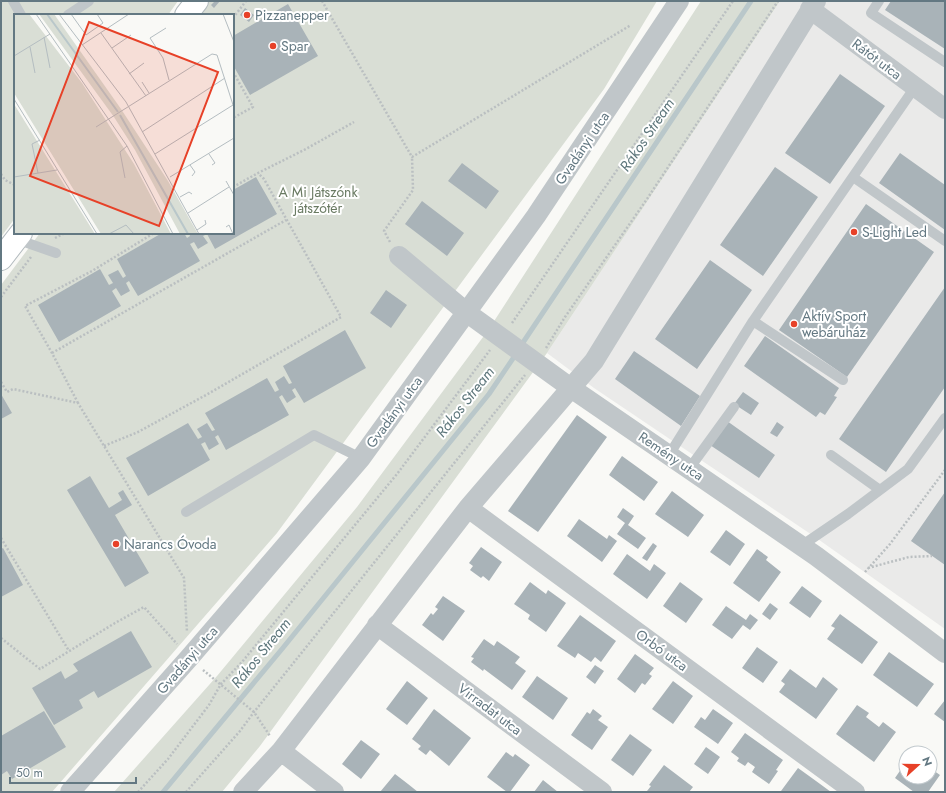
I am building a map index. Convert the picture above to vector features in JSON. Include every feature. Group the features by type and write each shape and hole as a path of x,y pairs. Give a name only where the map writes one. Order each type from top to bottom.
{"street":[{"path":"187,14 197,1"},
{"name":"Gvadányi utca","path":"70,792 189,658 361,458 536,216 679,1"},
{"path":"243,792 281,751 468,508 594,361 813,5"},
{"name":"Rátót utca","path":"813,5 915,87 945,109"},
{"name":"Remény utca","path":"399,256 466,312 570,388 801,546 945,653"},
{"name":"Orbó utca","path":"468,508 855,792"},
{"name":"Virradat utca","path":"377,625 602,792"},
{"path":"281,751 334,792"}],"lane":[{"path":"13,1 20,14"},
{"path":"70,14 89,1"},
{"path":"879,1 872,13 945,62"},
{"path":"669,455 753,321 915,87"},
{"path":"853,176 945,241"},
{"path":"9,249 38,247 56,253"},
{"path":"753,321 843,380"},
{"path":"689,469 734,408"},
{"path":"801,546 842,518 908,469 945,418"},
{"path":"186,512 314,435 361,458"},
{"path":"831,455 880,490"}],"path":[{"path":"234,17 246,1"},
{"path":"322,1 412,157 413,190 384,231 399,256"},
{"path":"412,157 631,25"},
{"path":"234,74 253,107 234,117"},
{"path":"234,185 304,150 354,122"},
{"path":"104,446 138,432 341,317 264,179 258,173"},
{"path":"1,174 5,180 14,184"},
{"path":"52,353 286,220"},
{"path":"1,297 38,247 63,234"},
{"path":"152,234 92,271 25,306 78,403 184,578 189,658"},
{"path":"1,382 7,392 13,389 78,403"},
{"path":"853,584 890,544 945,470"},
{"path":"1,538 69,651"},
{"path":"868,568 909,558 932,556"},
{"path":"1,638 40,669 144,607 189,658 254,712 281,751"},
{"path":"138,792 168,759 209,705 221,684"},
{"path":"186,792 240,731 254,712"}],"shaded area":[{"path":"780,1 945,1 945,629 815,537 594,388 547,353"}],"green space":[{"path":"1,1 178,1 169,14 14,14 14,219 1,237"},
{"name":"A Mi Játszónk játszótér","path":"206,1 657,1 604,89 277,533 52,792 1,792 1,285 39,234 234,234 234,14 197,14"},
{"path":"701,1 780,1 547,353 260,746 222,792 114,792 217,676 357,507 489,329"}],"building":[{"path":"215,1 220,1 214,8 211,5"},
{"path":"891,1 945,1 945,49 885,10"},
{"name":"Spar","path":"288,4 318,56 250,95 234,67 234,35"},
{"name":"Pizzanepper","path":"245,8 254,15 249,22 240,15"},
{"path":"840,74 885,106 830,184 785,153"},
{"path":"900,153 945,185 945,230 879,183"},
{"path":"462,163 499,191 486,209 448,181"},
{"path":"775,167 818,197 763,276 720,245"},
{"path":"256,177 277,214 215,249 207,234 234,234 234,189"},
{"path":"422,201 464,233 447,256 405,224"},
{"path":"866,204 934,252 847,377 779,330"},
{"path":"160,234 185,234 187,238 190,236 189,234 207,234 203,236 208,243 198,249 194,242 190,244 200,261 138,296 129,281 126,283 130,291 121,296 116,288 112,291 121,306 59,342 38,305 100,269 109,285 113,283 108,275 118,270 123,278 126,276 117,259"},
{"path":"710,260 752,290 697,369 655,339"},
{"path":"945,287 945,387 886,472 839,439"},
{"path":"386,290 407,305 391,328 370,313"},
{"path":"345,330 366,368 304,403 295,388 292,390 296,397 287,403 282,395 279,397 289,415 226,450 218,435 215,437 219,444 209,450 205,442 201,444 210,460 148,496 126,458 188,423 198,439 202,437 197,429 207,423 212,431 215,430 205,413 267,378 275,392 279,390 275,382 284,376 289,384 292,383 283,366"},
{"path":"765,336 839,388 834,396 837,397 825,415 820,412 816,417 744,366"},
{"path":"634,351 700,396 681,426 615,379"},
{"path":"743,392 759,403 751,415 734,404"},
{"path":"1,394 12,413 1,419"},
{"path":"577,415 607,437 538,532 508,511"},
{"path":"727,421 775,455 759,478 710,445"},
{"path":"777,422 784,427 777,437 770,433"},
{"path":"622,456 658,482 644,501 609,475"},
{"name":"Narancs Óvoda","path":"90,476 109,508 122,500 118,493 123,490 132,505 115,515 149,573 125,587 67,490"},
{"path":"672,491 704,515 688,537 655,514"},
{"path":"945,492 945,565 911,541"},
{"path":"623,508 634,516 628,525 646,538 638,549 617,534 625,523 617,517"},
{"path":"579,519 607,539 609,535 617,541 602,562 567,536"},
{"path":"726,530 745,544 730,566 710,552"},
{"path":"653,543 657,546 647,561 642,558"},
{"path":"481,547 502,562 489,581 483,576 481,578 470,570 473,566 469,563"},
{"path":"3,548 23,585 1,597 1,549"},
{"path":"757,549 768,557 766,560 781,572 759,602 733,583"},
{"path":"627,554 650,571 654,564 666,573 647,599 613,574"},
{"path":"530,582 546,594 548,590 566,603 546,632 528,619 530,615 514,604"},
{"path":"680,582 703,599 686,623 663,606"},
{"path":"802,586 822,601 810,618 789,603"},
{"path":"443,596 465,611 443,641 422,625 431,613 433,615 438,609 435,607"},
{"path":"770,603 778,609 770,620 762,614"},
{"path":"726,606 746,620 750,614 758,620 750,630 743,625 732,639 712,625"},
{"path":"840,614 878,642 862,664 827,639 835,628 831,626"},
{"path":"580,615 616,641 601,662 595,657 591,662 578,653 575,658 557,646"},
{"path":"131,631 152,667 98,698 94,691 79,700 83,708 54,725 32,688 61,671 65,679 78,671 73,664"},
{"path":"484,639 494,646 497,641 520,657 515,663 526,671 512,690 484,669 483,671 471,662 474,658 471,657"},
{"path":"757,647 778,662 763,683 742,668"},
{"path":"889,652 934,684 917,707 873,675"},
{"path":"635,654 654,668 649,674 652,676 645,685 642,683 635,693 617,679"},
{"path":"595,665 604,671 595,684 586,677"},
{"path":"790,669 816,688 823,677 838,689 816,719 779,692 785,684 781,681"},
{"path":"537,676 568,698 553,720 522,697"},
{"path":"407,681 428,698 407,725 386,709"},
{"path":"673,681 693,696 673,724 652,709"},
{"path":"945,700 945,722 934,714"},
{"path":"857,705 869,713 866,717 879,727 883,722 896,732 874,762 836,734"},
{"path":"434,709 471,738 449,766 430,750 426,755 418,749 421,746 412,739"},
{"path":"593,709 602,716 598,720 608,727 592,750 571,735 587,712 590,714"},
{"path":"713,709 733,723 718,744 694,727 701,717 705,720"},
{"path":"44,711 66,747 12,779 7,771 1,775 1,736"},
{"path":"745,733 783,760 776,770 778,771 769,784 752,772 755,767 748,762 745,766 737,761 739,758 731,752"},
{"path":"630,734 652,750 633,776 611,760"},
{"path":"361,740 380,754 361,779 342,764"},
{"path":"706,747 720,757 708,774 694,764"},
{"path":"506,752 513,757 515,754 530,765 510,792 507,792 487,777"},
{"path":"664,765 693,787 689,792 647,791 651,786 649,785"},
{"path":"798,768 831,792 781,791"},
{"path":"395,774 408,784 418,792 380,792"},
{"path":"543,780 558,792 534,792"},
{"path":"904,785 933,785 928,792 914,792"}],"waterway":[{"name":"Rákos Stream","path":"520,347 751,1"},
{"name":"Rákos Stream","path":"163,792 282,649 489,394 516,354"}],"place":[{"name":"Pizzanepper","path":"247,15"},
{"name":"Spar","path":"273,46"},
{"name":"S-Light Led","path":"854,232"},
{"name":"Aktív Sport webáruház","path":"794,324"},
{"name":"Narancs Óvoda","path":"116,544"}]}
